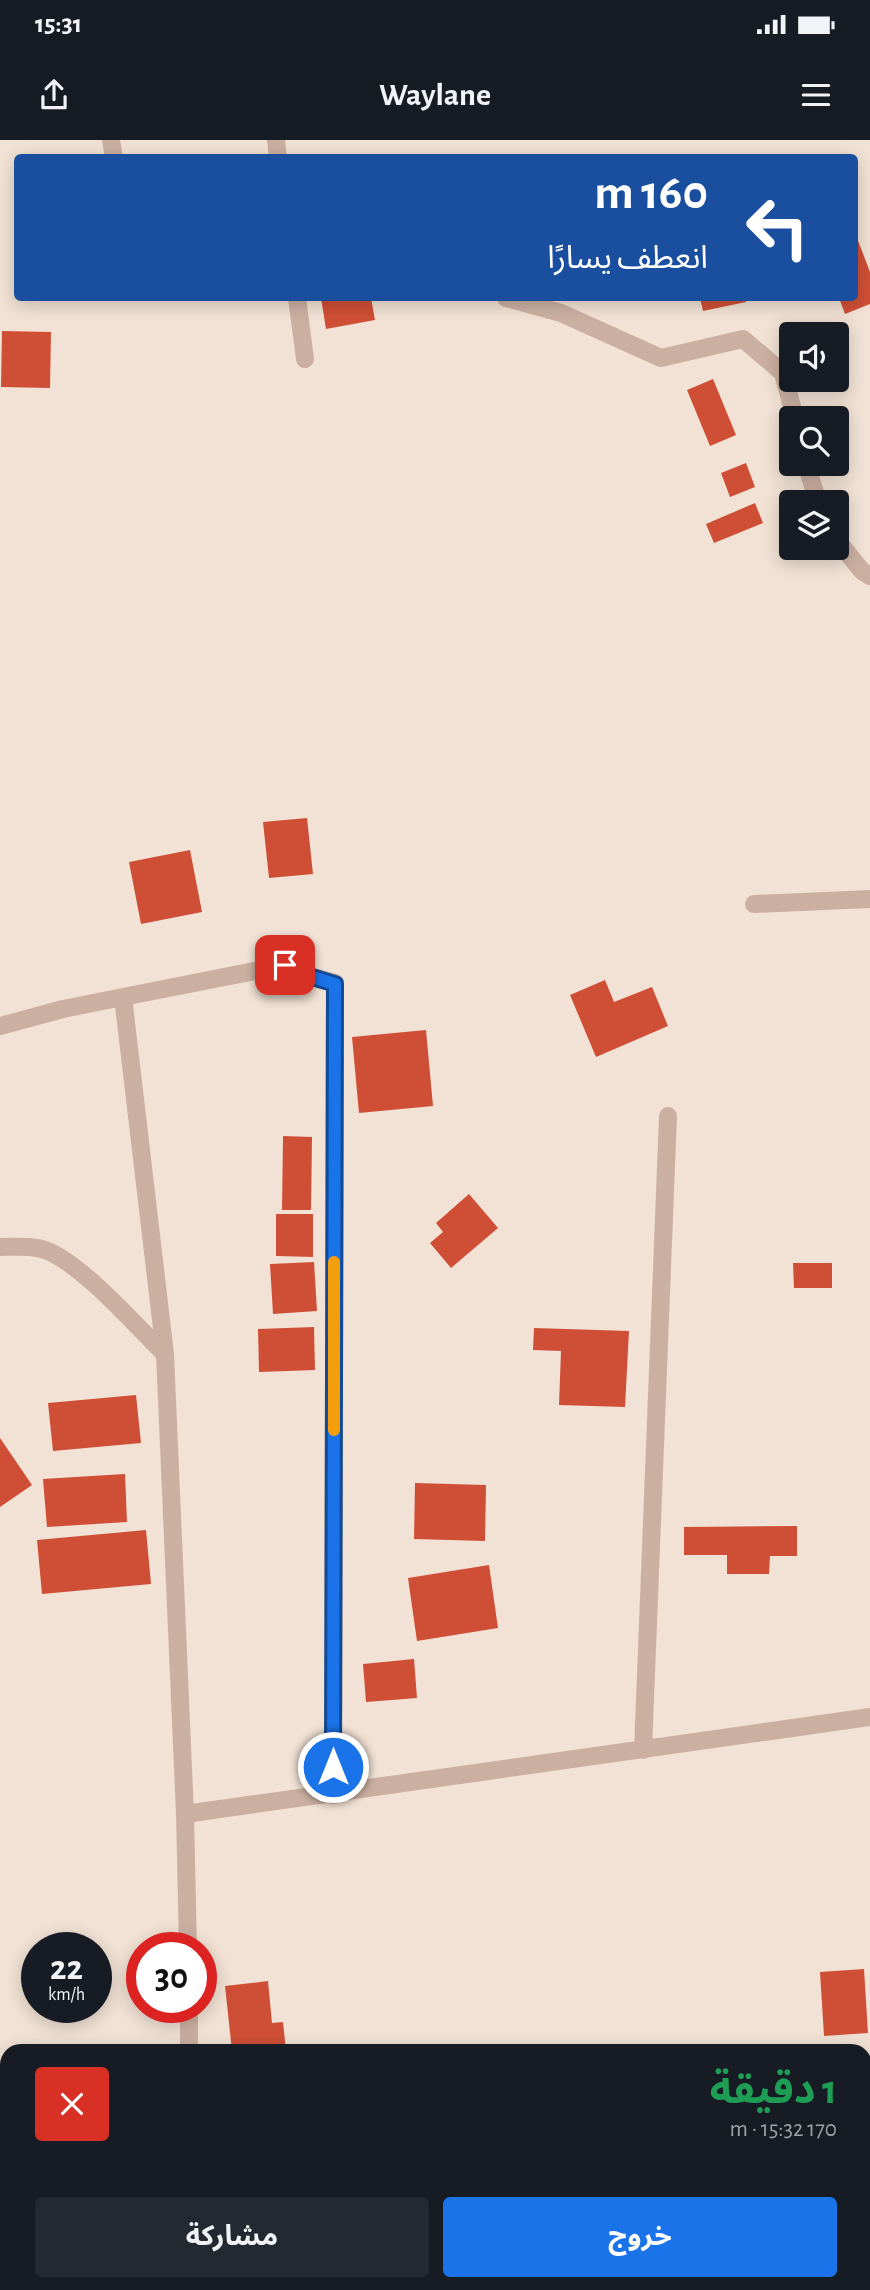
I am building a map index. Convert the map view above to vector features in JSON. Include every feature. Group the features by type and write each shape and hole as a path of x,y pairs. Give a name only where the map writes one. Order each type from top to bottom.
{"street":[{"path":"297,301 305,359"},
{"path":"517,301 561,313 661,358 744,339 783,373 792,406"},
{"path":"849,555 862,571 870,576"},
{"path":"754,904 870,899"},
{"path":"0,1027 63,1009 285,965 299,973 335,984 332,1795"},
{"path":"123,996 165,1354 186,1814 188,1932"},
{"path":"643,1750 668,1116"},
{"path":"0,1247 32,1247 48,1251 83,1275 165,1354"},
{"path":"186,1814 870,1717"},
{"path":"188,2023 189,2044"}],"building":[{"path":"858,240 870,272 870,304 845,314 840,301 858,301"},
{"path":"321,301 372,301 375,320 326,329"},
{"path":"701,301 746,301 746,302 703,311"},
{"path":"2,331 51,332 50,388 1,387"},
{"path":"713,379 736,435 710,446 687,390"},
{"path":"746,463 755,487 730,497 721,473"},
{"path":"755,503 763,523 714,543 706,524"},
{"path":"307,818 313,874 269,878 263,822"},
{"path":"190,850 202,912 141,924 129,862"},
{"path":"605,980 614,1002 652,987 668,1026 596,1057 570,995"},
{"path":"426,1030 433,1106 359,1113 352,1037"},
{"path":"283,1136 312,1137 311,1210 282,1210"},
{"path":"469,1194 498,1228 451,1268 430,1243 443,1232 436,1223"},
{"path":"276,1214 313,1214 313,1257 276,1256"},
{"path":"314,1262 317,1311 273,1314 270,1264"},
{"path":"793,1263 832,1263 832,1288 794,1288"},
{"path":"314,1327 315,1370 259,1372 258,1329"},
{"path":"534,1328 629,1331 625,1407 559,1405 561,1351 533,1350"},
{"path":"136,1395 141,1443 53,1451 48,1403"},
{"path":"0,1438 32,1485 0,1507"},
{"path":"125,1474 127,1522 47,1527 43,1479"},
{"path":"415,1483 486,1485 485,1541 414,1539"},
{"path":"797,1526 797,1556 770,1556 769,1574 727,1574 727,1555 684,1555 684,1527"},
{"path":"146,1530 151,1584 42,1594 37,1540"},
{"path":"489,1565 498,1628 417,1641 408,1578"},
{"path":"414,1659 417,1698 366,1702 363,1664"},
{"path":"864,1969 868,2033 824,2036 820,1972"},
{"path":"268,1981 272,2023 283,2022 285,2044 231,2044 225,1986"}],"slow traffic":[{"path":"334,1262 334,1430"}],"route":[{"path":"285,965 299,973 335,984 333,1767"}]}
